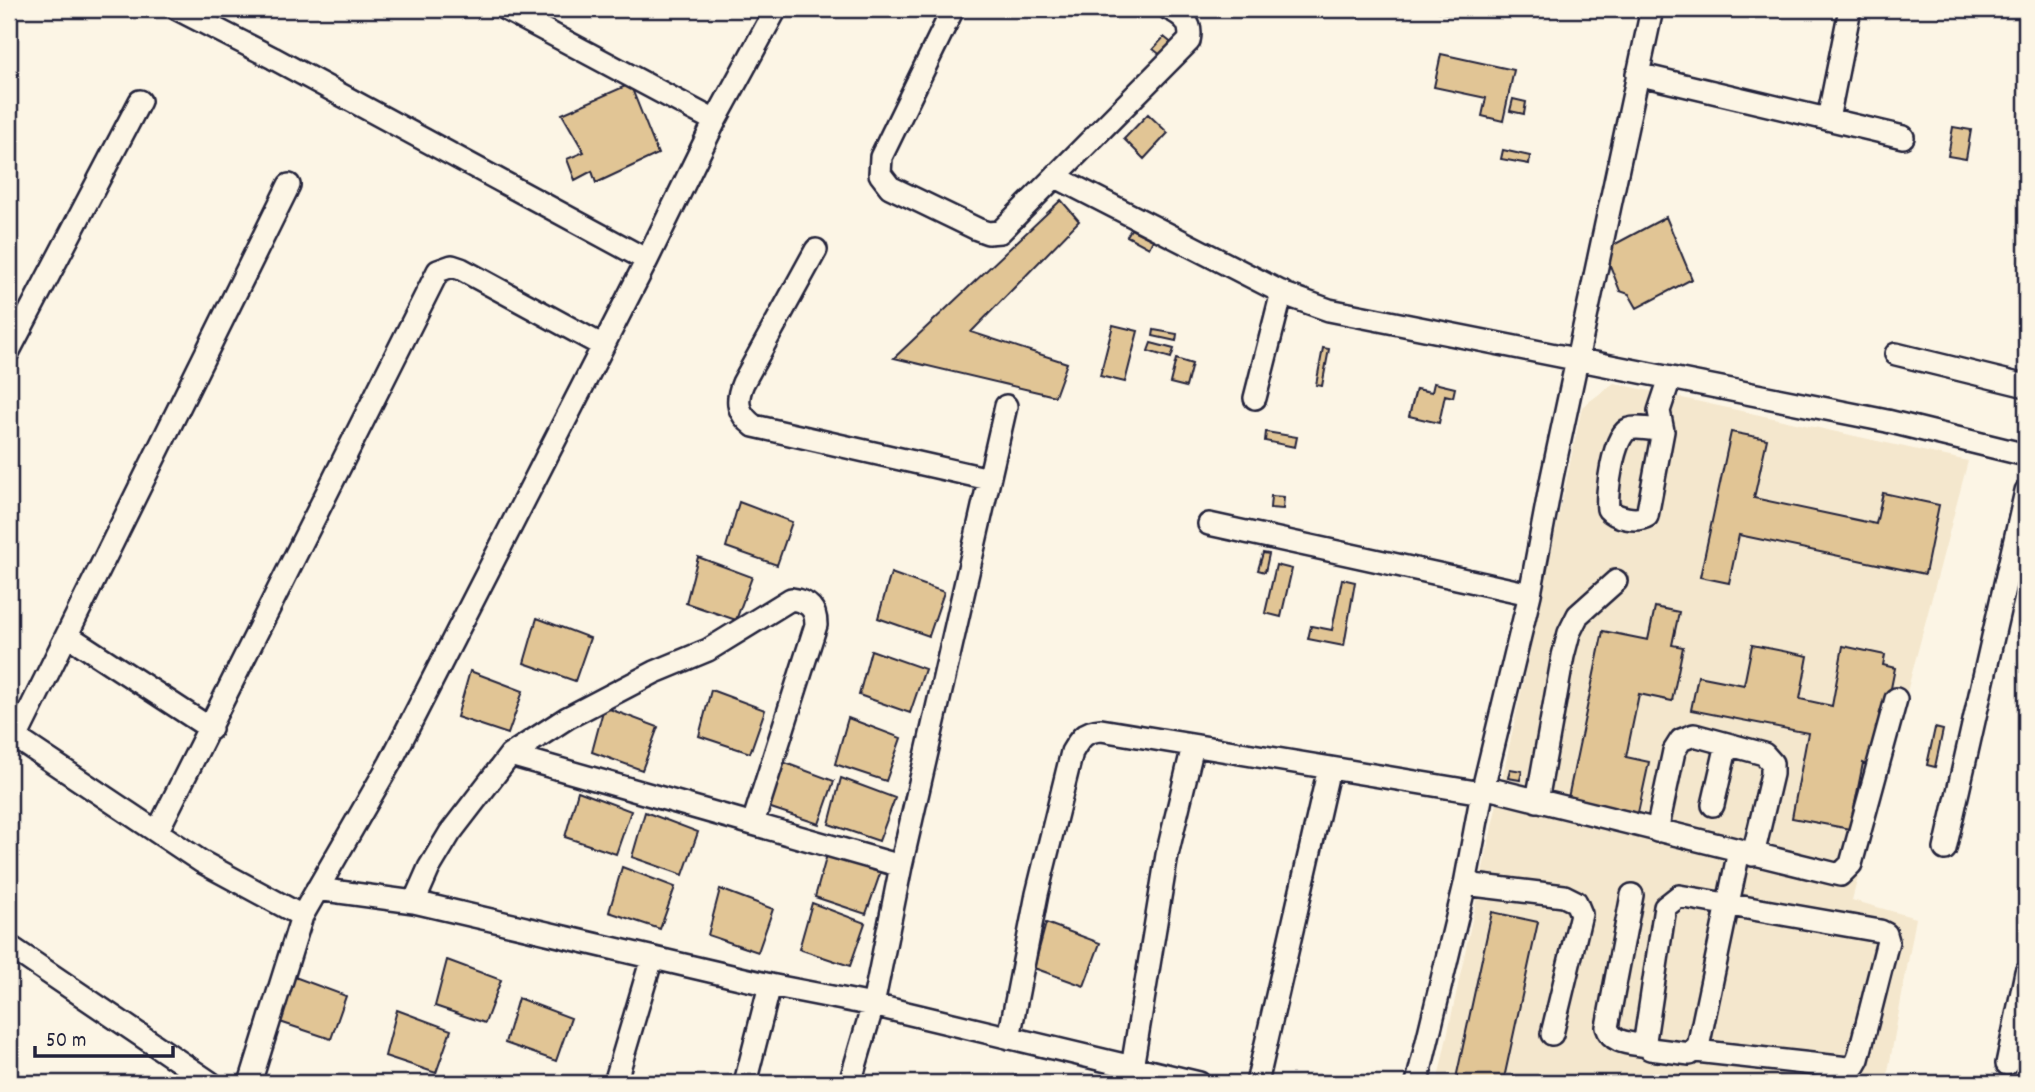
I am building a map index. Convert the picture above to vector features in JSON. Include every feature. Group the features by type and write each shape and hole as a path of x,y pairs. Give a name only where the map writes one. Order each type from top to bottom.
{"street":[{"path":"177,9 274,58 647,260"},
{"path":"505,9 715,121"},
{"path":"250,1083 302,916 390,763 647,260 715,121 776,9"},
{"path":"953,9 881,156 879,168 881,178 890,187 993,234 1000,232 1056,177 1189,41 1189,26 1183,17 1169,9"},
{"path":"1418,1083 1465,884 1482,790 1530,594 1652,9"},
{"path":"1828,119 1850,9"},
{"path":"1637,75 1903,137"},
{"path":"9,351 140,101"},
{"path":"1056,177 1282,292 1329,310 1887,421 2026,454"},
{"path":"289,185 67,635 13,736 202,862 302,916"},
{"path":"816,250 743,383 737,401 740,412 754,426 989,480"},
{"path":"157,832 211,729 438,271 452,266 461,269 603,346"},
{"path":"1255,398 1282,292"},
{"path":"1896,354 2026,386"},
{"path":"1663,431 1659,411 1670,378"},
{"path":"850,1083 873,1005 901,866 1006,406"},
{"path":"1945,849 2026,491"},
{"path":"1209,524 1530,594"},
{"path":"1537,801 1569,633 1578,615 1616,581"},
{"path":"414,902 450,833 510,755 567,718 655,672 708,650 791,599 802,600 811,605 816,615 816,625 753,823"},
{"path":"67,635 211,729"},
{"path":"1009,1038 1037,894 1072,751 1089,731 1101,730 1482,790 1840,875 1851,864 1896,699"},
{"path":"1657,831 1674,751 1681,740 1694,735 1765,754 1772,762 1772,774 1727,905 1696,1051"},
{"path":"1713,805 1727,744"},
{"path":"1132,1068 1167,855 1193,746"},
{"path":"510,755 901,866"},
{"path":"1257,1083 1329,768"},
{"path":"1465,884 1564,896 1576,902 1581,914 1552,1034"},
{"path":"317,889 414,902 770,985 873,1005 1199,1083"},
{"path":"1632,895 1607,1027 1616,1040 1647,1046 1650,1049 1690,1054 1696,1051 1848,1068 1854,1066 1888,941 1886,934 1880,931 1679,896 1665,907 1645,1040 1647,1046"},
{"path":"9,946 211,1083"},
{"path":"615,1083 652,958"},
{"path":"2007,1064 2026,972"},
{"path":"745,1083 770,985"}],"shaded area":[{"path":"1614,383 1968,461 1852,900 1916,918 1886,1083 1437,1083 1582,407"}],"building":[{"path":"1428,9 1463,9 1461,16"},
{"path":"1164,37 1174,45 1163,57 1153,49"},
{"path":"1441,54 1514,70 1503,121 1482,116 1486,98 1434,87"},
{"path":"630,84 658,154 596,183 592,171 575,180 567,159 584,152 562,114"},
{"path":"1513,99 1526,102 1524,114 1510,111"},
{"path":"1148,114 1168,133 1144,159 1124,139"},
{"path":"1953,127 1971,130 1966,159 1948,156"},
{"path":"1503,150 1530,156 1529,164 1501,159"},
{"path":"1061,200 1079,221 971,332 1067,363 1055,396 894,358"},
{"path":"1666,217 1692,279 1637,308 1629,294 1620,291 1604,250"},
{"path":"1131,229 1153,240 1149,248 1127,236"},
{"path":"1113,325 1138,331 1125,382 1100,376"},
{"path":"1154,330 1177,334 1176,341 1153,336"},
{"path":"1151,343 1174,349 1171,358 1148,351"},
{"path":"1323,348 1329,349 1322,386 1316,385"},
{"path":"1176,359 1192,364 1186,387 1170,383"},
{"path":"1434,383 1455,388 1453,397 1445,395 1439,423 1409,416 1416,389 1432,392"},
{"path":"1266,432 1297,437 1295,447 1265,441"},
{"path":"1731,432 1767,439 1754,498 1876,524 1883,493 1939,505 1925,574 1739,535 1729,583 1700,577"},
{"path":"1271,496 1284,497 1283,509 1270,508"},
{"path":"739,502 792,522 777,565 726,547"},
{"path":"1263,553 1269,554 1265,572 1258,570"},
{"path":"698,557 752,577 736,620 686,603"},
{"path":"1276,565 1292,569 1281,617 1265,613"},
{"path":"891,573 944,592 929,636 878,618"},
{"path":"1342,579 1355,582 1344,646 1308,639 1311,626 1332,630"},
{"path":"1655,607 1679,612 1672,645 1683,647 1672,701 1639,694 1626,757 1649,762 1638,813 1568,798 1603,631 1648,640"},
{"path":"537,618 590,638 575,681 524,663"},
{"path":"1752,645 1808,656 1800,699 1832,706 1843,646 1885,655 1883,665 1895,668 1875,769 1863,763 1850,829 1792,818 1808,733 1691,710 1698,676 1744,685"},
{"path":"871,650 925,669 910,713 859,695"},
{"path":"470,671 523,691 508,734 457,717"},
{"path":"711,690 765,710 750,753 699,736"},
{"path":"604,707 658,727 642,770 592,752"},
{"path":"848,718 901,738 886,781 835,764"},
{"path":"1935,728 1943,730 1935,767 1927,765"},
{"path":"780,761 834,781 819,824 768,807"},
{"path":"1510,769 1522,771 1520,780 1508,778"},
{"path":"841,778 895,798 879,841 829,824"},
{"path":"578,791 631,811 616,854 565,837"},
{"path":"645,812 698,832 683,875 632,857"},
{"path":"828,851 881,871 866,914 815,897"},
{"path":"622,867 675,887 660,929 609,912"},
{"path":"720,889 773,909 758,952 708,935"},
{"path":"812,903 865,923 850,966 799,949"},
{"path":"1492,912 1538,922 1503,1083 1455,1083"},
{"path":"1046,923 1100,943 1084,986 1034,968"},
{"path":"447,960 501,980 485,1023 435,1006"},
{"path":"292,976 346,996 331,1039 280,1022"},
{"path":"518,998 571,1018 556,1061 505,1043"},
{"path":"397,1010 451,1030 436,1073 385,1056"},
{"path":"2015,1030 2026,1033 2026,1069 2007,1065"}]}
